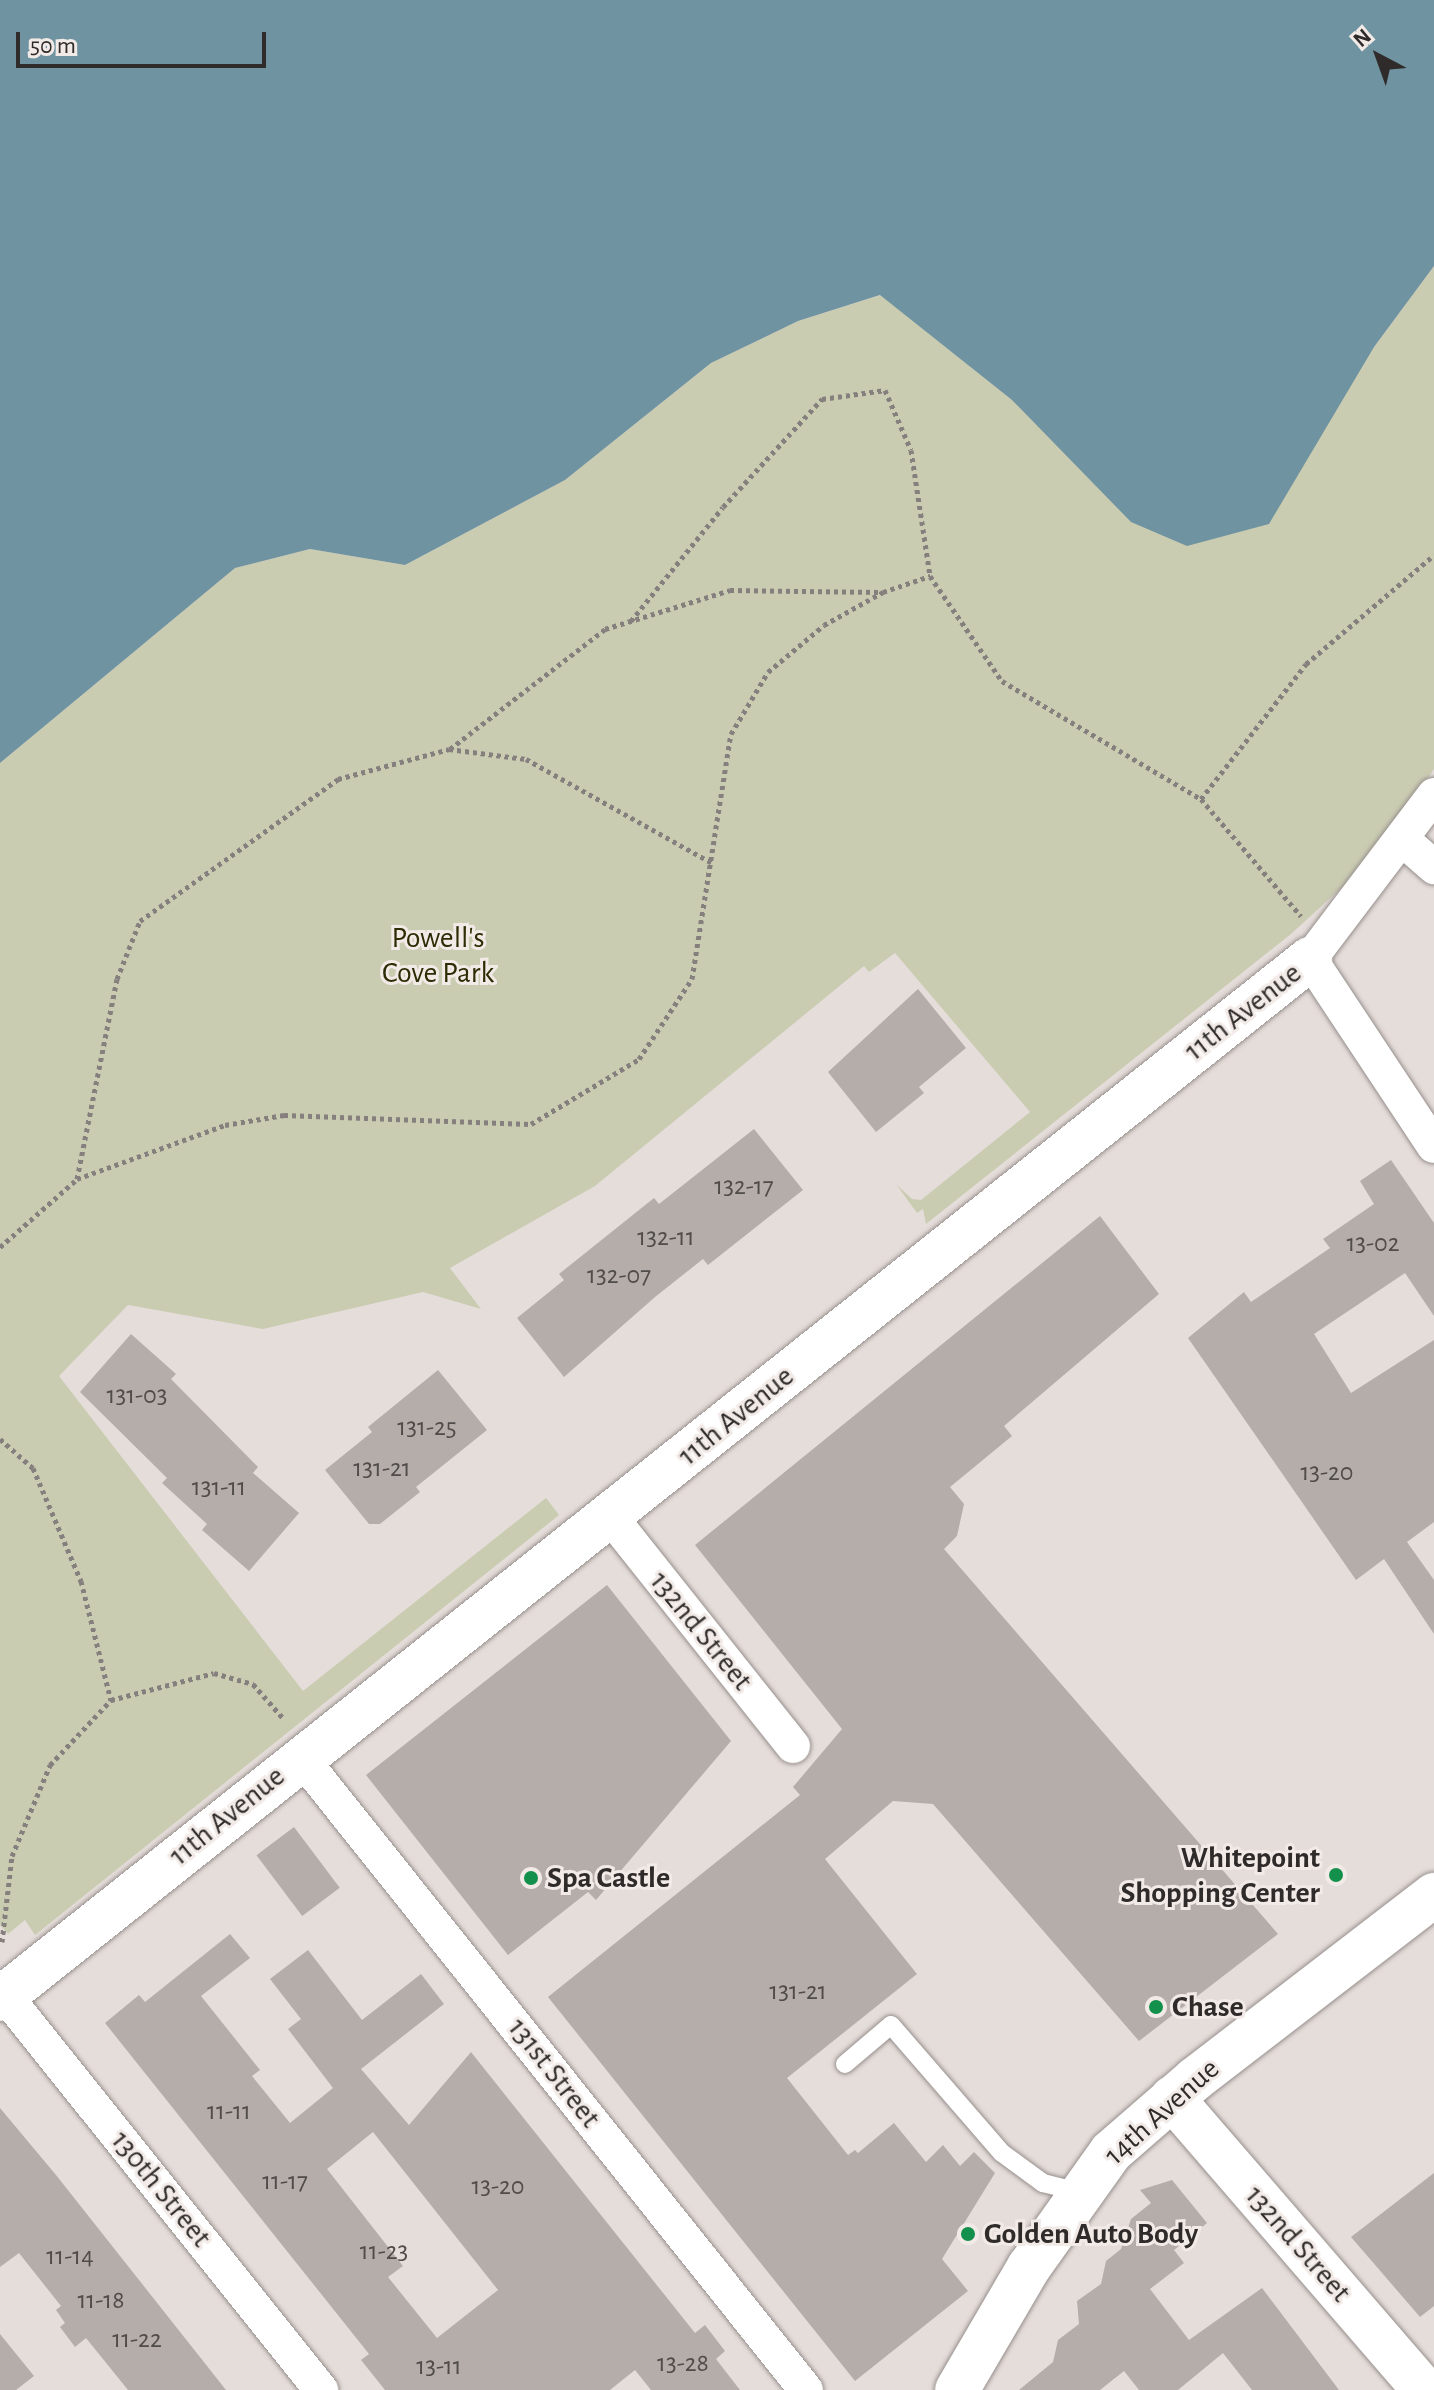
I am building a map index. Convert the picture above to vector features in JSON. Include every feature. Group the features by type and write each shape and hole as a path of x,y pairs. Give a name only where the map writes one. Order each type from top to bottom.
{"street":[{"name":"11th Avenue","path":"2,1994 292,1737 610,1516 1318,949 1434,795"},
{"path":"1402,839 1434,867"},
{"path":"1318,949 1434,1146"},
{"name":"132nd Street","path":"610,1516 793,1746"},
{"name":"131st Street","path":"292,1737 806,2390"},
{"name":"14th Avenue","path":"957,2390 1078,2192 1111,2152 1172,2098 1434,1895"},
{"name":"130th Street","path":"2,1994 321,2390"},
{"name":"132nd Street","path":"1172,2098 1427,2385"}],"lane":[{"path":"845,2064 891,2025 1002,2153 1043,2183 1078,2192"}],"path":[{"path":"631,621 723,507 822,399 885,390 911,450 930,576 1002,681 1201,799 1287,903 1318,949"},
{"path":"1201,799 1306,664 1434,555"},
{"path":"0,1247 77,1179 225,1125 284,1115 531,1124 639,1059 692,979 714,864 731,734 768,672 824,625 883,592 930,576"},
{"path":"77,1179 117,979 140,921 338,779 449,749 605,629 730,590 883,592"},
{"path":"449,749 526,759 714,864"},
{"path":"0,1439 33,1468 81,1581 111,1700"},
{"path":"2,1942 12,1856 50,1765 111,1700 214,1673 253,1684 292,1737"}],"green space":[{"name":"Powell's Cove Park","path":"1434,266 1434,769 1373,859 1291,934 926,1224 923,1209 917,1213 896,1184 912,1199 921,1200 1030,1112 895,953 869,972 864,966 595,1186 450,1268 481,1309 423,1292 263,1329 128,1305 59,1376 303,1691 546,1498 559,1515 35,1935 25,1920 8,1934 0,1925 0,763 235,568 310,549 405,565 565,480 711,363 798,321 881,295 1012,400 1374,347"}],"water":[{"path":"0,0 1434,0 1434,266 1374,347 1269,524 1187,546 1131,522 1012,400 880,295 798,321 711,363 565,480 405,565 310,549 235,568 0,763"}],"building":[{"path":"918,989 966,1048 919,1087 924,1093 876,1132 828,1072"},
{"path":"754,1129 803,1190 708,1265 703,1259 564,1377 517,1318 564,1280 559,1274 654,1198 659,1204"},
{"path":"1391,1160 1434,1223 1434,1316 1405,1273 1314,1334 1351,1393 1434,1340 1434,1522 1407,1542 1434,1580 1434,1634 1384,1559 1356,1580 1188,1338 1244,1292 1251,1302 1330,1248 1323,1239 1374,1204 1360,1181"},
{"path":"1100,1216 1159,1294 1004,1426 1012,1436 950,1487 964,1504 957,1536 944,1549 1278,1934 1139,2041 933,1804 893,1801 825,1859 917,1974 787,2078 848,2155 855,2150 858,2153 894,2123 926,2162 943,2145 960,2166 974,2152 995,2173 942,2259 968,2291 855,2381 548,1997 800,1795 793,1787 842,1729 695,1545"},
{"path":"131,1334 176,1374 171,1379 258,1467 253,1473 299,1513 249,1571 202,1530 207,1524 162,1483 167,1478 80,1392"},
{"path":"438,1370 487,1430 416,1487 420,1492 380,1524 369,1524 325,1470 372,1432 368,1427"},
{"name":"Spa Castle","path":"607,1585 731,1741 596,1900 588,1892 508,1955 366,1775"},
{"path":"294,1827 340,1888 302,1916 256,1855"},
{"path":"230,1934 250,1958 201,1996 260,2070 252,2076 290,2123 333,2088 288,2029 301,2019 270,1979 308,1950 362,2020 421,1974 444,2004 361,2069 409,2125 471,2052 695,2333 705,2325 725,2351 716,2359 740,2390 651,2390 635,2370 610,2390 385,2390 361,2360 369,2354 105,2023 139,1995 145,2002","holes":["373,2132 498,2290 437,2338 388,2277 403,2266 327,2169"]},
{"path":"0,2108 226,2390 128,2390 86,2338 75,2347 60,2327 65,2323 56,2310 61,2306 19,2253 0,2267"},
{"path":"1434,2173 1434,2306 1420,2317 1351,2237"},
{"path":"1172,2180 1207,2223 1174,2250 1184,2263 1150,2289 1189,2340 1262,2288 1339,2390 1252,2390 1223,2353 1178,2390 1139,2390 1124,2371 1100,2390 1019,2390 1053,2362 1058,2340 1079,2324 1077,2301 1101,2284 1106,2261 1121,2249 1131,2219 1151,2203 1140,2190"},
{"path":"0,2334 34,2376 16,2390 0,2390"}],"place":[{"name":"Whitepoint Shopping Center","path":"1336,1875"},
{"name":"Spa Castle","path":"531,1878"},
{"name":"Chase","path":"1156,2007"},
{"name":"Golden Auto Body","path":"968,2234"}]}
